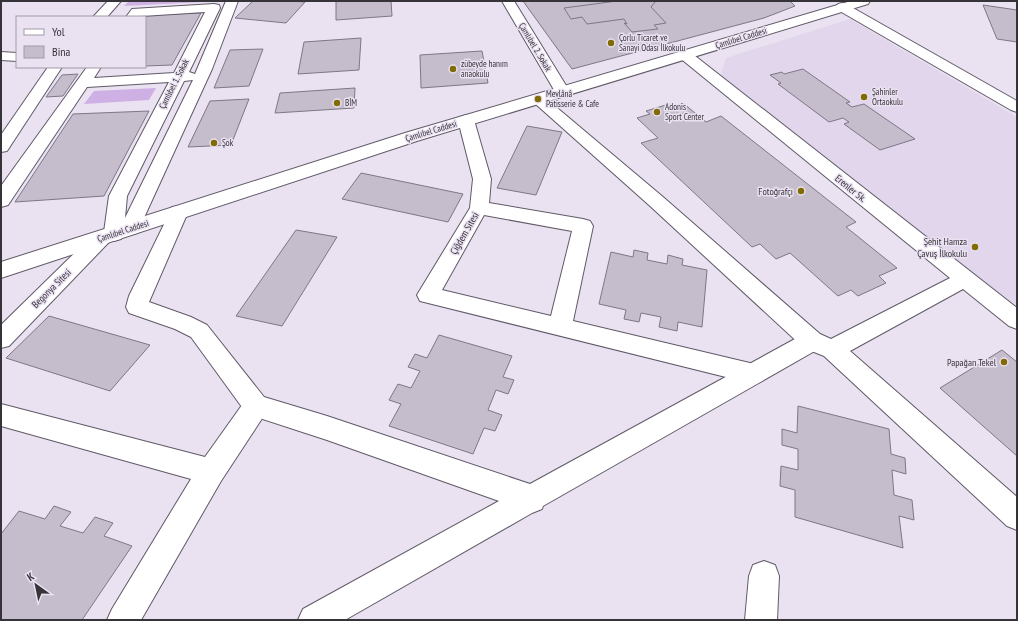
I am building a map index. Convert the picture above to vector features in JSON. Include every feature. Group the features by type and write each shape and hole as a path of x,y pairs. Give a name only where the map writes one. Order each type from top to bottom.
{"street":[{"path":"101,16 115,1"},
{"path":"130,228 202,75 232,1"},
{"name":"Çamlıbel 2. Sokak","path":"508,1 562,92"},
{"name":"Çamlıbel Caddesi","path":"1,270 466,120 864,1"},
{"name":"Çamlıbel 1. Sokak","path":"108,236 118,196 214,8 135,15"},
{"path":"842,8 1017,107"},
{"name":"Erenler Sk.","path":"685,55 1017,320"},
{"path":"1,56 16,57"},
{"path":"1,147 54,68"},
{"path":"1,201 6,191 93,68"},
{"path":"83,83 202,75"},
{"path":"538,99 1017,516"},
{"name":"Çiğdem Sitesi","path":"466,120 482,179 479,208 428,295 560,327"},
{"path":"479,208 583,226 560,327 754,374"},
{"path":"179,212 140,296 137,307 183,323 199,331 256,406 327,428 532,499"},
{"name":"Begonya Sitesi","path":"1,339 108,236"},
{"path":"314,620 754,374 955,285"},
{"path":"123,620 211,472 256,406"},
{"path":"1,415 211,472"},
{"path":"761,620 764,576"}],"shaded area":[{"path":"129,1 223,1 124,6"},
{"name":"Şahinler Ortaokulu","path":"850,19 1017,117 1017,313 720,78 726,58"},
{"path":"156,88 149,100 84,104 94,91"}],"building":[{"path":"253,1 305,2 286,23 235,18"},
{"path":"336,1 391,1 392,16 336,20"},
{"name":"Çorlu Ticaret ve Sanayi Odası İlkokulu","path":"523,1 790,1 795,6 764,18 572,69"},
{"path":"617,1 656,1 651,7 666,23 654,25 658,29 632,32 624,23 627,24 624,19 587,24 582,17 571,19 564,8"},
{"path":"983,5 1017,10 1017,42 997,39"},
{"path":"201,13 172,65 146,66 145,15"},
{"path":"361,38 359,70 298,74 304,42"},
{"path":"263,49 249,86 214,88 230,50"},
{"name":"zübeyde hanım anaokulu","path":"482,51 488,83 421,88 420,55"},
{"path":"803,69 850,102 846,103 852,107 864,104 915,139 880,150 844,124 849,122 843,118 829,122 778,84 781,83 770,75 782,72 784,74"},
{"path":"78,74 63,96 46,97 62,75"},
{"path":"355,88 354,108 275,113 280,93"},
{"path":"249,99 231,145 188,147 210,101"},
{"path":"683,103 706,122 721,116 856,222 846,227 897,268 879,276 886,283 858,296 851,290 838,296 790,253 776,259 760,244 752,247 641,143 658,138 637,118 650,114 646,111 669,104 673,107"},
{"path":"149,111 104,196 15,202 73,114"},
{"path":"527,126 562,132 536,195 497,188"},
{"path":"361,173 463,194 448,222 342,199"},
{"path":"296,230 337,237 282,326 236,316"},
{"path":"634,250 648,253 647,260 667,264 668,255 683,259 682,265 707,270 702,327 678,322 677,331 659,327 661,317 641,313 639,322 624,319 626,310 599,304 611,252 633,257"},
{"path":"49,316 150,345 110,391 6,358"},
{"path":"439,335 512,356 503,377 514,380 508,394 496,390 488,410 502,415 495,431 484,428 473,454 389,426 401,404 389,400 398,384 411,388 420,371 408,367 415,354 427,358"},
{"path":"1002,350 1017,362 1017,456 940,388"},
{"path":"798,406 889,429 891,454 905,458 906,474 892,470 894,495 912,500 914,520 899,516 903,548 795,517 795,490 780,486 781,466 798,470 798,449 782,445 782,429 797,433"},
{"path":"54,506 71,512 60,526 83,533 95,517 113,523 104,536 132,546 82,620 1,620 1,534 19,511 45,519"}],"place":[{"name":"Çorlu Ticaret ve Sanayi Odası İlkokulu","path":"611,43"},
{"name":"zübeyde hanım anaokulu","path":"453,69"},
{"name":"Şahinler Ortaokulu","path":"864,97"},
{"name":"Mevlânâ Patisserie & Cafe","path":"538,99"},
{"name":"BİM","path":"337,103"},
{"name":"Adonis Sport Center","path":"657,112"},
{"name":"Şok","path":"214,143"},
{"name":"Fotoğrafçı","path":"801,191"},
{"name":"Şehit Hamza Çavuş İlkokulu","path":"975,247"},
{"name":"Papağan Tekel","path":"1004,362"}]}
